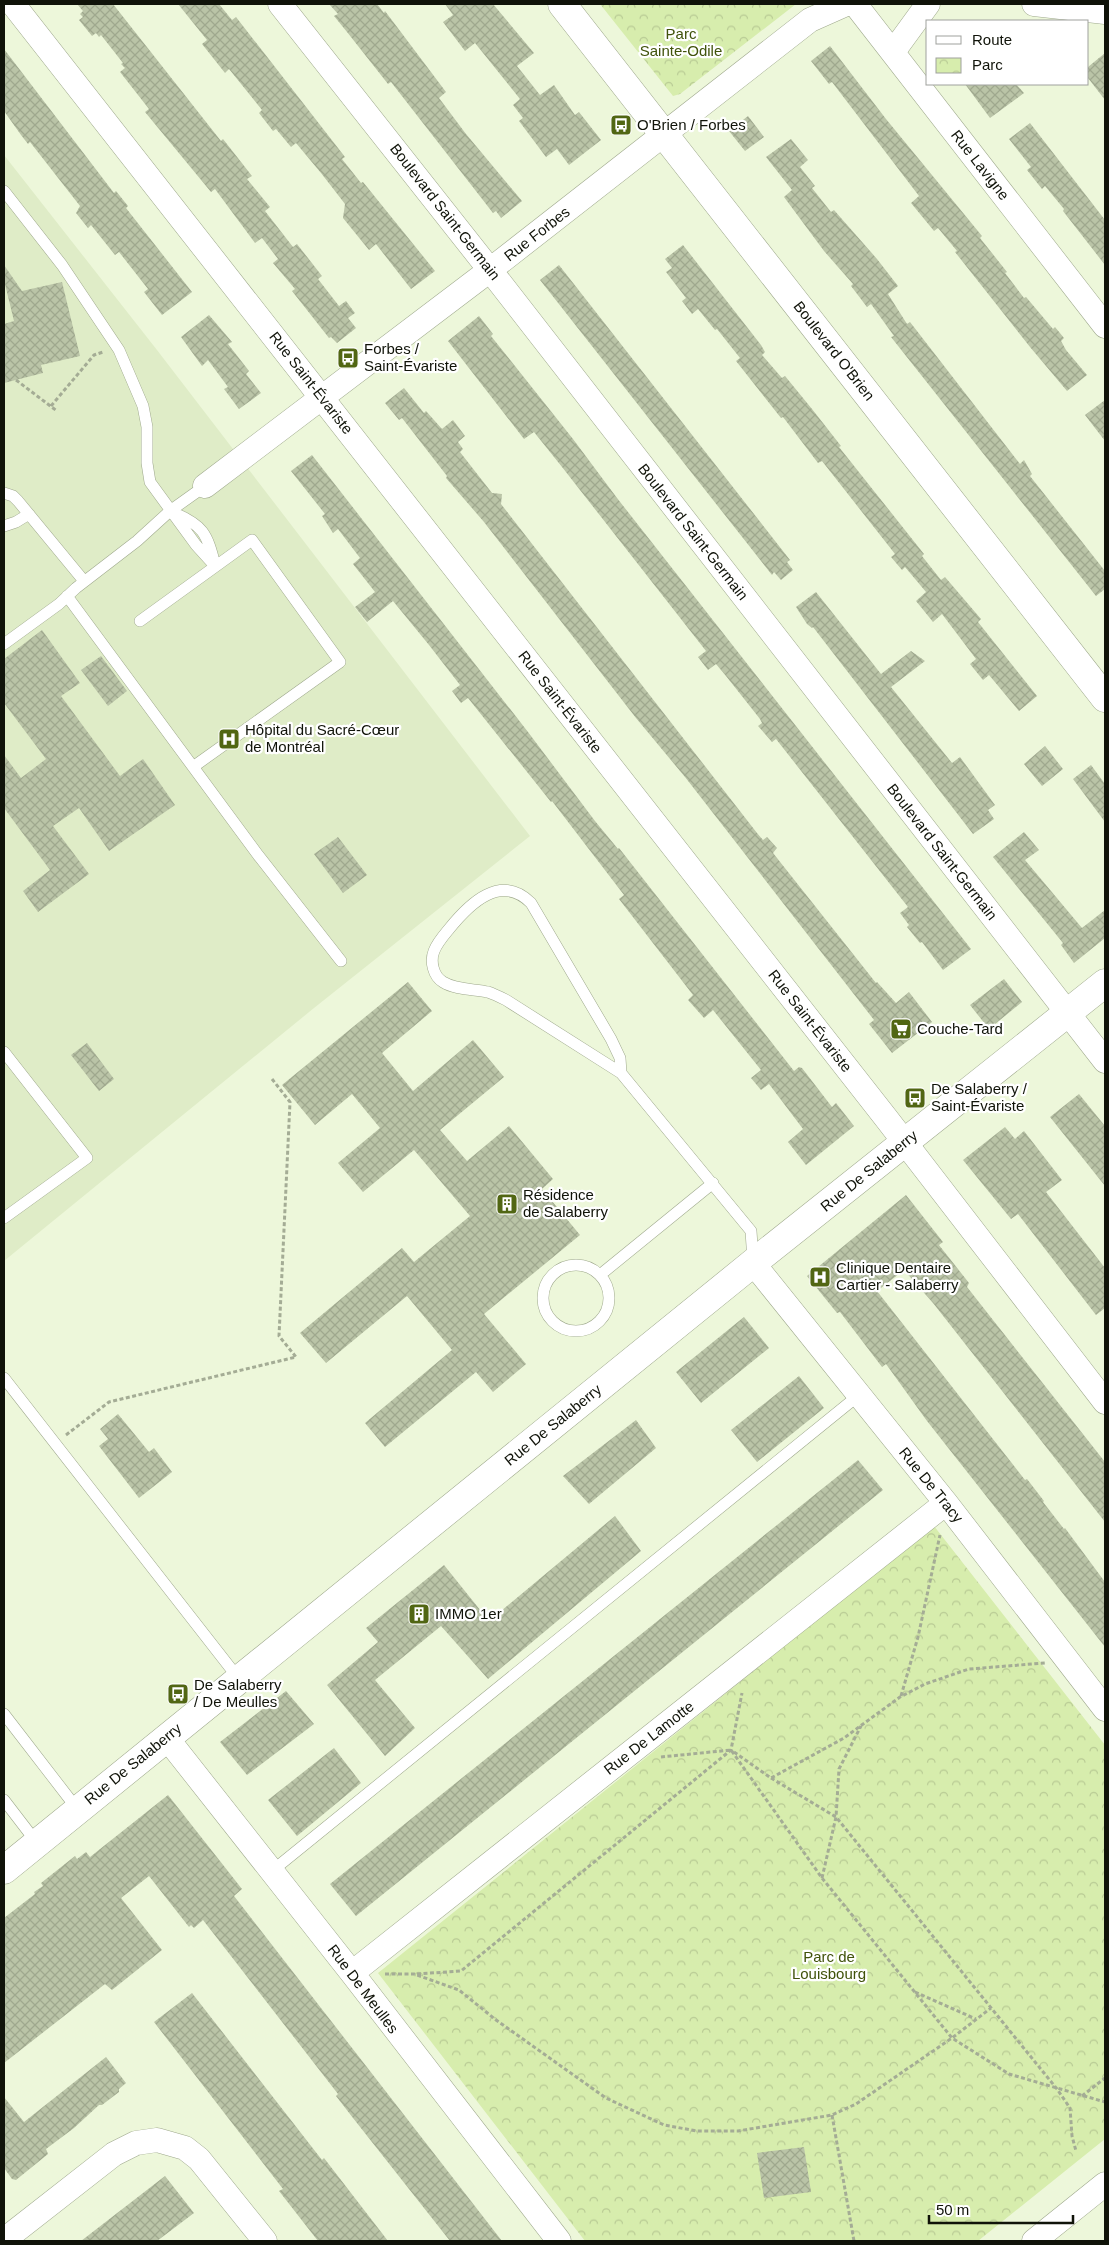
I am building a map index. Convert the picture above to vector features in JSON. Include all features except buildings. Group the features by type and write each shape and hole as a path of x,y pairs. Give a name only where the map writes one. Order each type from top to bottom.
{"main road":[{"name":"Boulevard O'Brien","path":"562,4 1105,698"},
{"name":"Rue De Salaberry","path":"4,1870 753,1263 1105,983"}],"street":[{"name":"Rue Saint-Évariste","path":"13,4 323,398 1105,1402"},
{"name":"Boulevard Saint-Germain","path":"280,4 490,270 1105,1061"},
{"name":"Rue Forbes","path":"206,486 490,270 810,20 846,4"},
{"name":"Rue Lavigne","path":"855,4 1105,326"},
{"path":"893,52 928,4"},
{"path":"1034,4 1105,12"},
{"name":"Rue De Tracy","path":"753,1263 946,1503 1105,1709"},
{"name":"Rue De Lamotte","path":"352,1973 946,1503"},
{"name":"Rue De Meulles","path":"166,1737 352,1973 559,2241"},
{"path":"4,2240 114,2154 136,2142 157,2140 185,2148 199,2159 265,2241"},
{"path":"1034,2241 1105,2184"}],"lane":[{"path":"4,191 73,279 122,357 138,392 146,417 148,474 150,482 170,511 194,521 210,542 215,566"},
{"path":"4,644 137,541 170,511 206,486"},
{"path":"4,494 13,496 30,514 84,581"},
{"path":"4,526 30,514"},
{"path":"140,621 252,540 340,662 192,767"},
{"path":"67,596 192,767 341,961"},
{"path":"621,1073 620,1058 611,1039 531,903 521,893 502,890 492,892 462,914 434,951 432,963 442,982 454,987 489,993 506,1000 621,1073 751,1231 753,1263"},
{"path":"4,1052 87,1158 4,1218"},
{"path":"600,1275 713,1183"},
{"path":"580,1265 591,1268 600,1275 606,1284 609,1294 609,1305 605,1315 598,1323 589,1329 579,1332 558,1326 550,1319 545,1310 543,1299 544,1288 554,1274 569,1266 580,1265"},
{"path":"4,1378 239,1679"},
{"path":"272,1871 859,1395"},
{"path":"4,1714 78,1810"},
{"path":"4,1800 37,1843"}],"path":[{"path":"51,406 94,355 106,351"},
{"path":"16,380 57,411"},
{"path":"55,1443 110,1402 296,1357 279,1336 290,1102 272,1079"},
{"path":"900,1697 918,1637 946,1503"},
{"path":"352,1973 414,1974 461,1971 731,1750 748,1660"},
{"path":"771,1778 809,1758 861,1726 900,1697 925,1684 969,1669 1069,1662"},
{"path":"822,1878 836,1817 839,1769 861,1726"},
{"path":"731,1750 822,1878 952,2038 1009,2074 1105,2102"},
{"path":"658,1757 731,1750 771,1778 836,1817 1057,2089 1070,2108 1072,2136 1076,2152"},
{"path":"414,1974 458,1990 496,2020 606,2098 664,2125 697,2131 738,2131 832,2116 856,2104 952,2038 991,2008"},
{"path":"912,1990 976,2019"},
{"path":"1082,2096 1105,2078"},
{"path":"832,2116 854,2241"}],"shaded area":[{"name":"Hôpital du Sacré-Cœur de Montréal","path":"4,155 157,350 530,836 314,1008 4,1261"}],"green space":[{"name":"Parc Sainte-Odile","path":"600,4 796,4 680,94 673,96"},
{"name":"Parc de Louisbourg","path":"934,1526 1105,1745 1105,2139 978,2241 585,2241 378,1973"}],"place":[{"name":"O'Brien / Forbes","path":"621,125"},
{"name":"Forbes / Saint-Évariste","path":"348,358"},
{"name":"Hôpital du Sacré-Cœur de Montréal","path":"229,739"},
{"name":"Couche-Tard","path":"901,1029"},
{"name":"De Salaberry / Saint-Évariste","path":"915,1098"},
{"name":"Résidence de Salaberry","path":"507,1204"},
{"name":"Clinique Dentaire Cartier - Salaberry","path":"820,1277"},
{"name":"IMMO 1er","path":"419,1614"},
{"name":"De Salaberry / De Meulles","path":"178,1694"}]}
